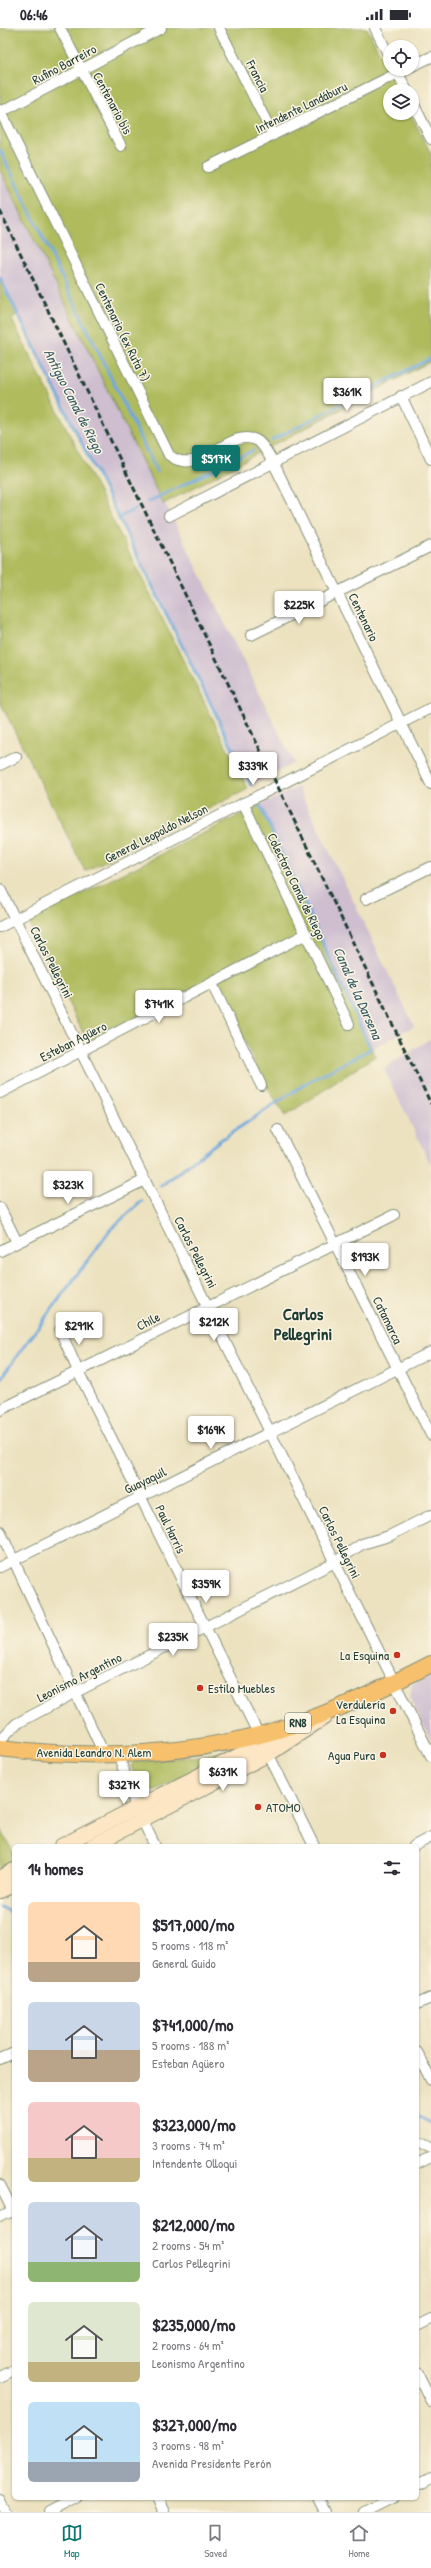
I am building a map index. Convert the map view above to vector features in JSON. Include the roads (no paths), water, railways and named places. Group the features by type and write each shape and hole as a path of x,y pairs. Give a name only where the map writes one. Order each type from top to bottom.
{"main road":[{"path":"65,1844 136,1807 337,1708 431,1664"},
{"name":"RN8","path":"264,1744 298,1723 337,1708"},
{"name":"Avenida Leandro N. Alem","path":"0,1748 38,1753 111,1754 220,1744 264,1744"},
{"path":"96,1844 142,1821 264,1744"},
{"path":"0,1878 12,1871"},
{"path":"0,1891 12,1885"}],"street":[{"name":"Centenario bis","path":"60,28 121,146"},
{"name":"Rufino Barreiro","path":"1,111 161,28"},
{"name":"Francia","path":"219,28 273,135"},
{"path":"375,28 383,44"},
{"path":"419,63 431,57"},
{"name":"Intendente Landáburu","path":"208,167 388,76"},
{"name":"Centenario (ex Ruta 7)","path":"1,111 169,455 173,458 191,462 233,442 249,438 258,441 274,462"},
{"path":"419,115 431,139"},
{"path":"169,516 400,396 431,382"},
{"path":"400,396 431,458"},
{"name":"Centenario","path":"274,462 431,784"},
{"path":"251,635 338,594 431,546"},
{"name":"General Leopoldo Nelson","path":"0,927 431,708"},
{"path":"0,766 16,757"},
{"name":"Colectora Canal de Riego","path":"243,803 349,1024"},
{"path":"366,899 431,867"},
{"name":"Carlos Pellegrini","path":"0,889 272,1432 431,1756"},
{"name":"Esteban Agüero","path":"0,1093 82,1052 306,934"},
{"path":"212,984 261,1085"},
{"name":"Catamarca","path":"278,1130 431,1435"},
{"path":"0,1250 146,1180"},
{"path":"0,1208 17,1242"},
{"name":"Chile","path":"0,1410 394,1215"},
{"name":"Paul Harris","path":"60,1330 78,1371 313,1844"},
{"name":"Guayaquil","path":"0,1567 431,1352"},
{"name":"Leonismo Argentino","path":"0,1740 16,1724 74,1693 335,1562 362,1544 390,1536 431,1515"},
{"path":"0,1531 74,1693 111,1754 153,1844"},
{"path":"418,1844 431,1837"},
{"path":"419,2003 431,1998"},
{"path":"0,2059 12,2054"},
{"path":"419,2056 431,2080"},
{"path":"419,2142 431,2148"},
{"path":"419,2163 431,2157"},
{"path":"0,2185 12,2207"},
{"path":"0,2217 12,2212"},
{"path":"419,2325 431,2319"},
{"path":"0,2377 12,2371"},
{"path":"419,2377 431,2401"},
{"path":"419,2485 431,2479"},
{"path":"49,2512 72,2500"},
{"path":"158,2500 164,2512"},
{"path":"319,2500 324,2512"},
{"path":"364,2512 388,2500"},
{"path":"0,2501 6,2512"}],"waterway":[{"path":"0,150 157,472"},
{"path":"0,278 251,785"},
{"name":"Antiguo Canal de Riego","path":"272,440 431,358"},
{"name":"Antiguo Canal de Riego","path":"148,502 254,450"},
{"name":"Antiguo Canal de Riego","path":"120,517 137,508"},
{"name":"Canal de la Darsena","path":"161,1186 219,1141 305,1084 371,1049 260,805"},
{"name":"Canal de la Darsena","path":"0,1379 111,1229 142,1201"},
{"path":"0,1907 12,1913"},
{"path":"419,2117 431,2123"}],"railway":[{"path":"0,211 431,1104"}],"place":[{"name":"La Esquina","path":"397,1655"},
{"name":"Estilo Muebles","path":"200,1688"},
{"name":"Verdulería La Esquina","path":"393,1711"},
{"name":"Agua Pura","path":"383,1755"},
{"name":"ATOMO","path":"258,1807"}],"district":[{"name":"Carlos Pellegrini","path":"303,1324"}]}
